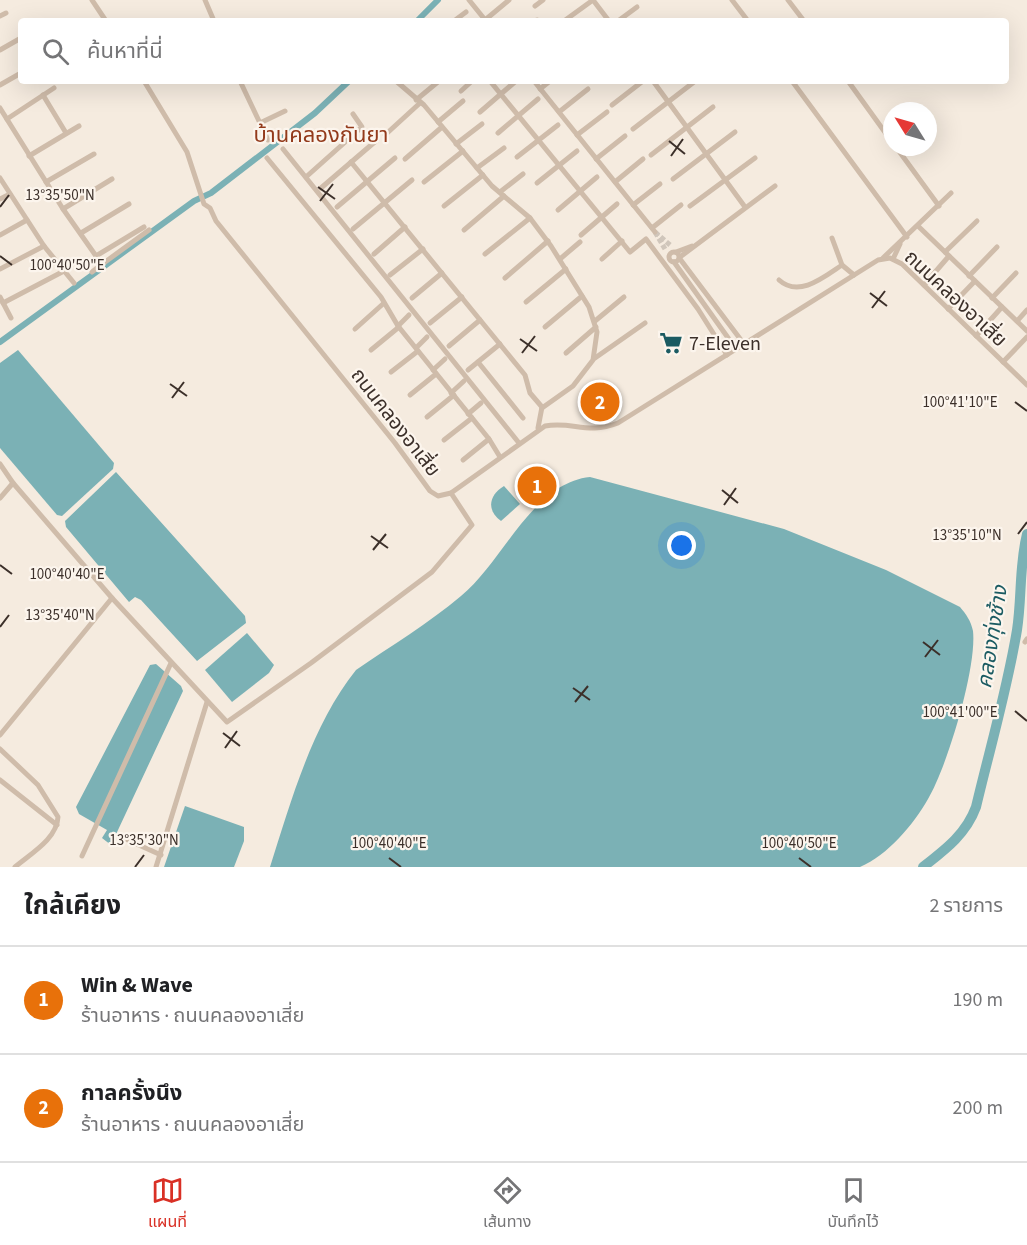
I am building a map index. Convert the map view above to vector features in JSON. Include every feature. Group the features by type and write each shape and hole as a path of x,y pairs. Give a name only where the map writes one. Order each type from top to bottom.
{"street":[{"path":"92,0 104,18"},
{"path":"205,0 213,18"},
{"path":"470,0 484,18"},
{"path":"489,18 509,0"},
{"path":"535,6 543,0"},
{"path":"568,18 593,0 607,18"},
{"path":"732,0 746,18"},
{"path":"789,0 802,18"},
{"path":"622,18 637,7"},
{"path":"458,18 466,12"},
{"path":"0,50 18,40"},
{"path":"0,85 18,75"},
{"name":"ถนนคลองอาเสี่ย","path":"146,84 187,152 204,204 210,208 216,221 395,443 430,491 438,496 451,493 538,428 552,425 596,429 618,423 883,259 893,259 924,285 1027,385"},
{"path":"241,84 268,140"},
{"path":"399,84 438,122 483,175 530,218 548,241 582,296 595,324 597,343 594,358"},
{"path":"385,135 436,84"},
{"path":"461,90 468,84"},
{"path":"493,84 630,252 646,239 698,309 727,355"},
{"path":"480,112 513,84"},
{"path":"536,84 653,230 681,205"},
{"path":"540,89 546,84"},
{"path":"612,105 639,84"},
{"path":"655,84 746,207"},
{"path":"633,129 691,84"},
{"path":"794,84 907,237"},
{"path":"850,84 883,130"},
{"path":"7,119 54,88"},
{"path":"559,112 588,89"},
{"path":"43,95 66,133"},
{"path":"498,133 538,99"},
{"path":"438,122 463,101"},
{"path":"651,155 713,107"},
{"path":"0,108 101,265"},
{"path":"260,123 285,111"},
{"path":"577,135 607,112"},
{"path":"306,177 362,127 353,114"},
{"path":"456,144 482,124"},
{"path":"517,157 558,125"},
{"path":"29,156 78,126"},
{"path":"405,159 442,127"},
{"path":"673,179 735,132"},
{"path":"596,159 625,136"},
{"path":"321,188 377,140"},
{"path":"477,168 504,148"},
{"path":"283,149 519,442"},
{"path":"424,182 462,151"},
{"path":"537,183 577,151"},
{"path":"46,182 94,154"},
{"path":"903,156 939,206"},
{"path":"267,158 384,303 398,327 489,439 500,457"},
{"path":"337,207 395,158"},
{"path":"690,206 755,158"},
{"path":"615,182 643,159"},
{"path":"351,162 525,375 530,393 542,408"},
{"path":"464,230 523,174"},
{"path":"444,206 483,175"},
{"path":"558,210 597,177"},
{"path":"0,178 44,246 74,283"},
{"path":"63,209 112,179"},
{"path":"353,229 412,180"},
{"path":"633,205 660,184"},
{"path":"676,256 776,186"},
{"path":"893,259 900,244 951,193"},
{"path":"0,199 10,194"},
{"path":"81,233 129,204"},
{"path":"581,235 617,204"},
{"path":"485,254 530,218"},
{"path":"0,235 27,220"},
{"path":"924,285 976,221"},
{"path":"918,226 1027,331"},
{"path":"374,254 405,227"},
{"path":"92,272 146,229 96,255"},
{"path":"832,238 842,265 854,275"},
{"path":"505,278 548,241"},
{"path":"602,259 622,241"},
{"path":"560,259 580,242"},
{"path":"883,259 893,247 900,244"},
{"path":"0,269 44,246"},
{"path":"667,247 744,344"},
{"path":"969,276 997,247"},
{"path":"390,275 423,249"},
{"path":"676,256 736,349"},
{"path":"779,280 788,288 797,289 812,284 842,265"},
{"path":"526,302 566,269"},
{"path":"11,318 1,300 64,271"},
{"path":"412,298 442,273"},
{"path":"992,298 1016,273"},
{"path":"948,309 975,281"},
{"path":"545,327 582,296"},
{"path":"430,323 462,297"},
{"path":"566,353 624,297"},
{"path":"355,328 384,303"},
{"path":"976,336 1002,307"},
{"path":"1017,321 1027,310"},
{"path":"371,350 409,315"},
{"path":"449,346 480,320"},
{"path":"538,428 542,408 573,386 594,358 645,323"},
{"path":"391,372 427,337"},
{"path":"1003,362 1027,338"},
{"path":"468,370 500,344"},
{"path":"410,395 435,372 445,359"},
{"path":"478,362 522,418"},
{"path":"427,417 464,381"},
{"path":"444,440 481,403"},
{"path":"463,460 489,439"},
{"path":"0,464 13,483 112,598 223,720 231,721 432,572 472,525 451,493"},
{"path":"0,498 13,483"},
{"path":"0,735 112,598"},
{"path":"82,856 171,663"},
{"path":"156,867 207,702"},
{"path":"0,749 42,790 58,817 57,825 49,838 15,867"},
{"path":"0,780 57,825"},
{"path":"119,836 161,855"}],"water":[{"path":"18,350 114,463 113,469 62,516 57,515 0,448 0,363"},
{"path":"116,472 245,616 246,623 197,661 141,600 135,597 129,602 66,527 65,521"},
{"path":"590,477 784,529 886,570 960,607 973,631 973,648 966,692 952,742 936,784 907,829 890,847 860,867 270,867 304,764 327,715 356,670 423,625 461,596 491,564 535,508 551,493 570,482"},
{"path":"504,486 520,504 501,521 493,512 491,503 495,494"},
{"path":"247,633 274,665 269,673 232,702 205,670"},
{"path":"156,664 181,686 183,691 111,845 102,838 107,830 79,814 76,807 150,665"},
{"path":"185,806 244,827 244,841 234,867 164,867"}],"waterway":[{"path":"420,18 438,0"},
{"path":"0,342 194,201 211,193 315,113 346,84"},
{"name":"คลองทุ่งช้าง","path":"923,867 961,833 976,807 1013,652 1019,618 1027,534"}],"tunnel":[{"path":"655,232 665,249"},
{"path":"655,232 670,245"}],"place":[{"name":"7-Eleven","path":"671,343"},
{"name":"กาลครั้งนึง","path":"600,402"},
{"name":"Win & Wave","path":"537,486"}],"district":[{"name":"บ้านคลองกันยา","path":"321,134"}]}
